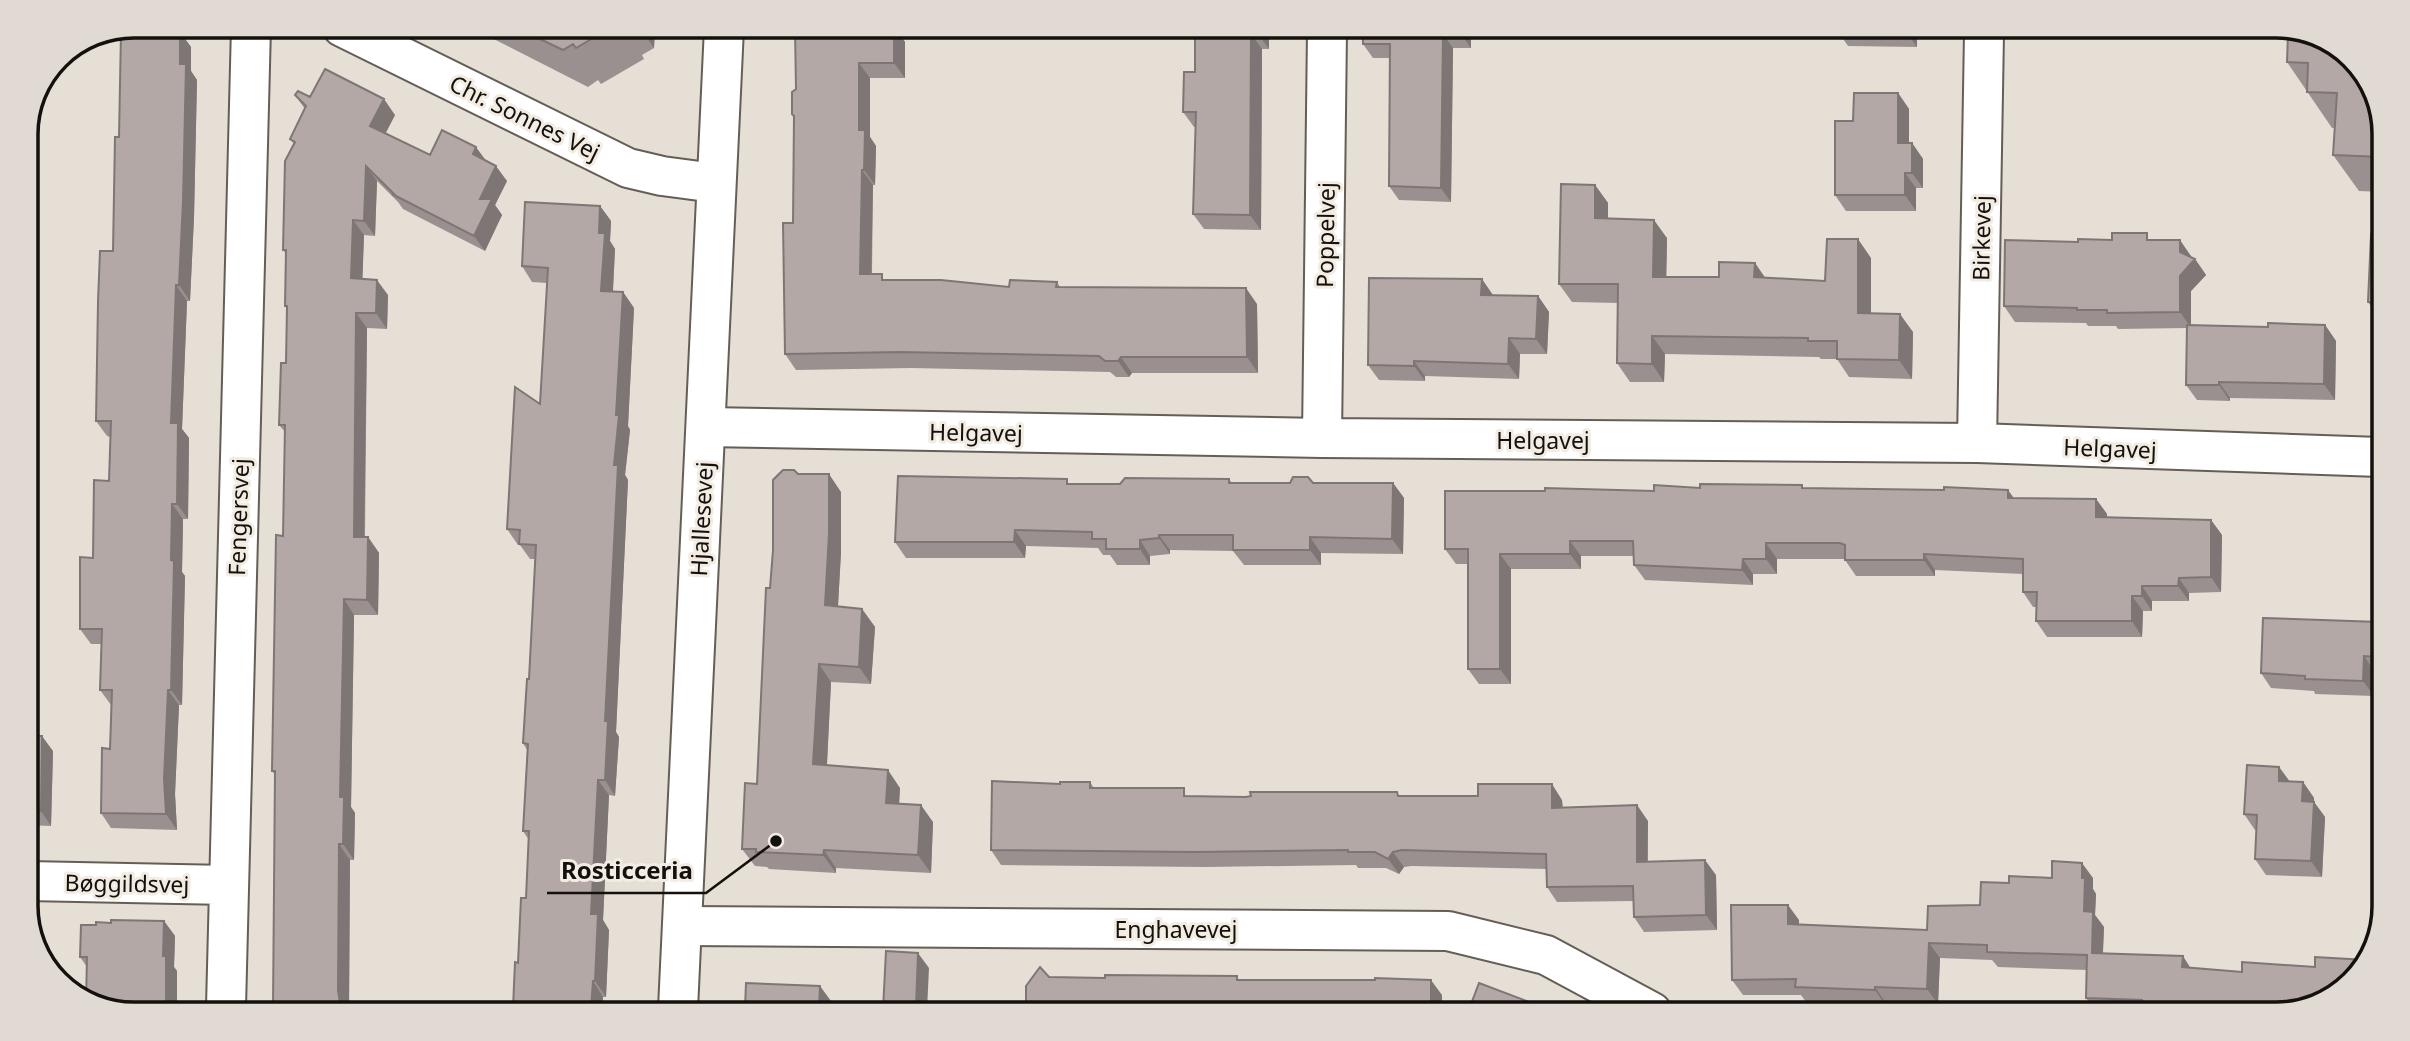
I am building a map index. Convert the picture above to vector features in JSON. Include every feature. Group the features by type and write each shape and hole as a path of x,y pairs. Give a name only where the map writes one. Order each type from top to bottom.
{"street":[{"name":"Fengersvej","path":"226,1002 250,38"},
{"name":"Chr. Sonnes Vej","path":"364,38 628,168 662,176 715,183"},
{"name":"Hjallesevej","path":"678,1002 723,38"},
{"name":"Poppelvej","path":"1322,438 1327,38"},
{"name":"Birkevej","path":"1977,443 1984,38"},
{"name":"Helgavej","path":"706,427 1322,438 1977,443 2371,457"},
{"name":"Bøggildsvej","path":"39,881 228,885"},
{"name":"Enghavevej","path":"682,926 1448,931 1546,955 1633,1002"}],"building":[{"path":"180,38 180,64 186,64 183,201 179,285 176,285 171,423 178,423 177,504 172,504 171,560 174,561 171,690 168,690 164,779 166,814 101,813 102,748 110,749 112,690 100,690 102,629 80,629 80,557 93,558 94,480 109,481 111,421 96,421 98,302 100,251 113,251 115,137 119,137 121,39"},
{"path":"538,38 593,38 576,48 573,44 563,50"},
{"path":"795,38 894,38 894,63 859,63 859,130 865,130 860,274 882,274 882,280 941,280 1009,287 1010,280 1057,282 1056,287 1246,288 1247,357 1121,357 1118,361 1105,361 1099,356 900,352 785,354 783,223 793,223 792,92 796,89"},
{"path":"1195,38 1251,38 1250,215 1193,214 1196,112 1183,112 1184,72 1195,72"},
{"path":"1363,38 1443,38 1441,188 1389,186 1390,44 1363,44"},
{"path":"2288,39 2294,40 2323,51 2352,76 2370,116 2371,157 2333,155 2337,93 2307,92 2308,63 2287,62"},
{"path":"325,69 384,99 370,126 430,155 442,130 476,147 473,154 496,166 480,199 492,199 474,236 392,194 366,166 364,221 353,220 351,278 377,280 376,313 356,313 354,537 368,537 367,600 344,599 340,797 344,797 343,844 339,844 340,1002 273,1002 275,771 272,771 276,535 283,536 285,425 279,425 281,363 286,363 286,250 283,250 285,161 295,142 290,139 306,106 295,95 298,91 310,97"},
{"path":"1854,93 1898,93 1898,143 1912,143 1912,173 1905,173 1905,195 1835,195 1835,121 1853,121"},
{"path":"1561,184 1595,185 1595,218 1654,220 1653,277 1719,277 1719,262 1755,263 1754,277 1825,281 1827,239 1858,239 1858,313 1900,314 1899,360 1837,359 1837,341 1808,341 1808,338 1652,336 1652,364 1617,363 1618,284 1559,284"},
{"path":"525,202 600,206 599,233 605,233 601,291 623,292 616,415 619,415 614,465 618,465 605,721 608,721 605,780 598,780 591,914 598,914 591,1002 513,1002 521,898 526,898 529,831 523,831 528,744 523,743 536,545 519,544 520,530 507,529 515,387 540,404 548,268 522,266"},
{"path":"2112,233 2147,233 2147,240 2180,240 2180,252 2195,259 2180,276 2180,312 2107,313 2107,310 2004,306 2005,240 2112,240"},
{"path":"2371,234 2371,302 2368,302"},
{"path":"1369,278 1482,279 1481,295 1538,296 1536,339 1509,338 1508,364 1414,361 1414,366 1368,365"},
{"path":"2268,323 2325,325 2324,384 2219,382 2219,385 2186,385 2187,325 2268,327"},
{"path":"783,470 794,470 798,474 829,474 825,605 862,609 859,667 819,664 813,764 888,770 886,803 921,805 918,855 824,850 823,855 742,849 745,783 757,784 766,588 770,588 773,550 773,480"},
{"path":"898,476 1067,479 1067,484 1120,484 1125,478 1229,479 1229,483 1290,483 1293,477 1308,477 1313,483 1393,483 1392,539 1310,537 1310,550 1233,550 1233,535 1159,535 1159,538 1140,540 1140,549 1106,549 1106,539 1092,539 1092,532 1015,530 1014,542 895,542"},
{"path":"1700,484 1944,490 1944,487 2008,490 2008,498 2096,499 2096,517 2211,520 2211,577 2179,578 2178,586 2142,586 2142,596 2132,596 2132,621 2036,621 2037,592 2023,592 2023,559 1924,554 1924,560 1845,560 1845,545 1840,543 1766,543 1766,559 1743,559 1742,570 1634,565 1633,541 1570,541 1570,554 1500,554 1500,669 1468,669 1468,549 1445,549 1445,491 1545,491 1545,488 1654,491 1654,485 1700,488"},
{"path":"2263,618 2372,622 2372,657 2364,656 2363,681 2305,679 2305,676 2261,673"},
{"path":"39,736 42,736 39,811"},
{"path":"2247,765 2279,767 2279,781 2303,782 2302,801 2314,802 2311,861 2255,859 2257,815 2244,814"},
{"path":"992,781 1060,784 1090,782 1090,788 1184,788 1184,796 1246,797 1251,796 1250,792 1397,792 1398,796 1478,796 1478,784 1552,784 1552,808 1637,805 1637,862 1705,860 1706,915 1634,917 1633,886 1547,887 1546,854 1402,850 1393,852 1388,859 1375,852 1348,850 991,850"},
{"path":"2052,861 2082,863 2082,878 2085,878 2084,911 2093,912 2092,953 2183,956 2182,967 2242,972 2242,962 2315,967 2315,957 2355,959 2348,970 2329,986 2312,995 2288,1002 2142,1002 2086,998 2087,955 1987,952 1987,945 1929,943 1927,989 1795,987 1796,979 1732,980 1731,905 1788,905 1788,924 1927,930 1928,906 1980,905 1981,882 2009,883 2009,876 2052,878"},
{"path":"111,920 164,921 166,1002 116,1001 86,990 87,957 80,957 81,925 111,923"},
{"path":"886,951 918,953 916,1002 883,1002"},
{"path":"1040,967 1049,977 1237,976 1237,980 1431,980 1431,1002 1026,1002 1026,986"},
{"path":"746,983 820,986 819,1002 745,1002"},
{"path":"1479,983 1529,1002 1472,1002"}],"place":[{"name":"Rosticceria","path":"776,841"}]}
